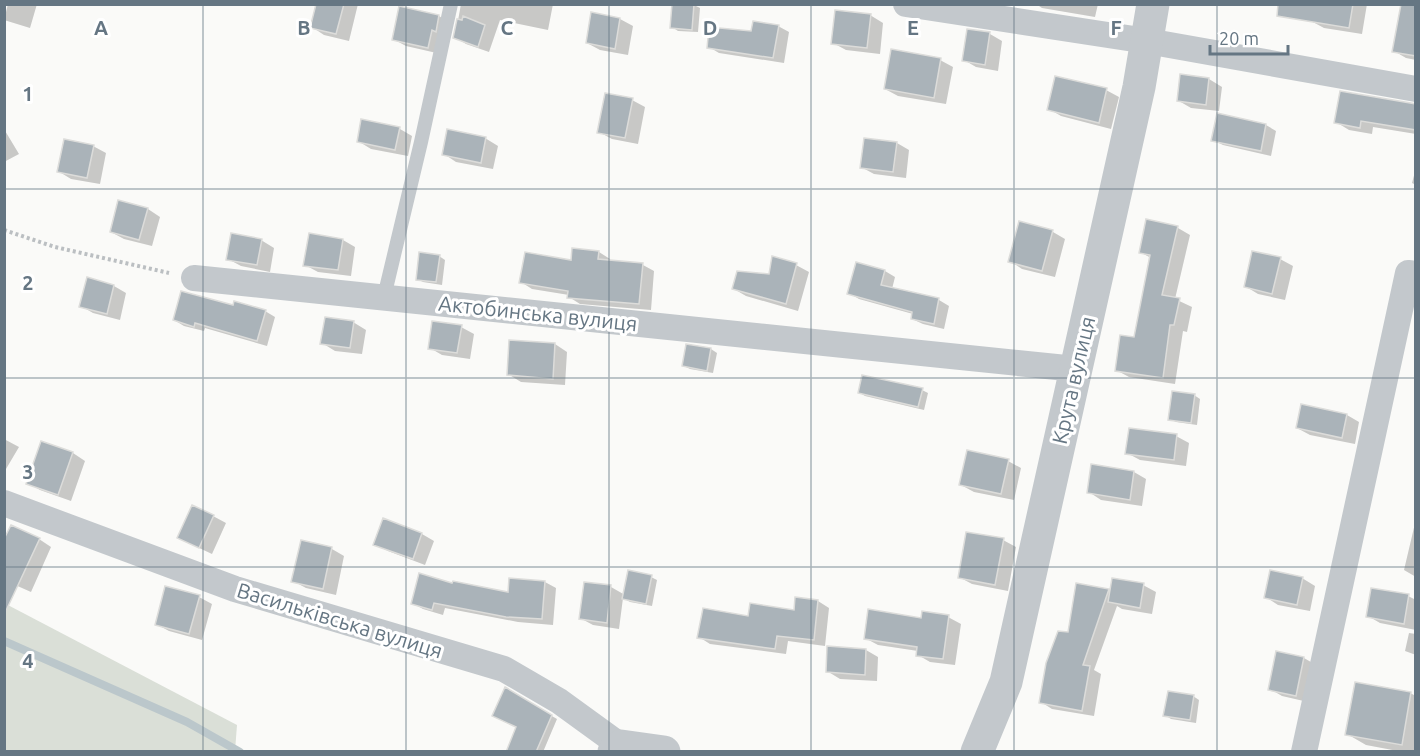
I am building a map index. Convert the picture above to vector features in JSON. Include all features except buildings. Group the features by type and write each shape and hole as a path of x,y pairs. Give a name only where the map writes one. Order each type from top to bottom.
{"street":[{"path":"906,4 1147,40 1416,88"},
{"name":"Крута вулиця","path":"977,752 1006,682 1139,87 1153,4"},
{"path":"1304,752 1412,274"},
{"name":"Актобинська вулиця","path":"194,278 1076,369"},
{"name":"Васильківська вулиця","path":"4,503 236,589 504,669 559,701 618,749 664,752"}],"lane":[{"path":"384,297 451,4"}],"path":[{"path":"4,231 55,247 194,278"}],"shaded area":[{"path":"4,603 237,725 235,751 5,751"}],"waterway":[{"path":"4,641 187,722 240,752"}]}
